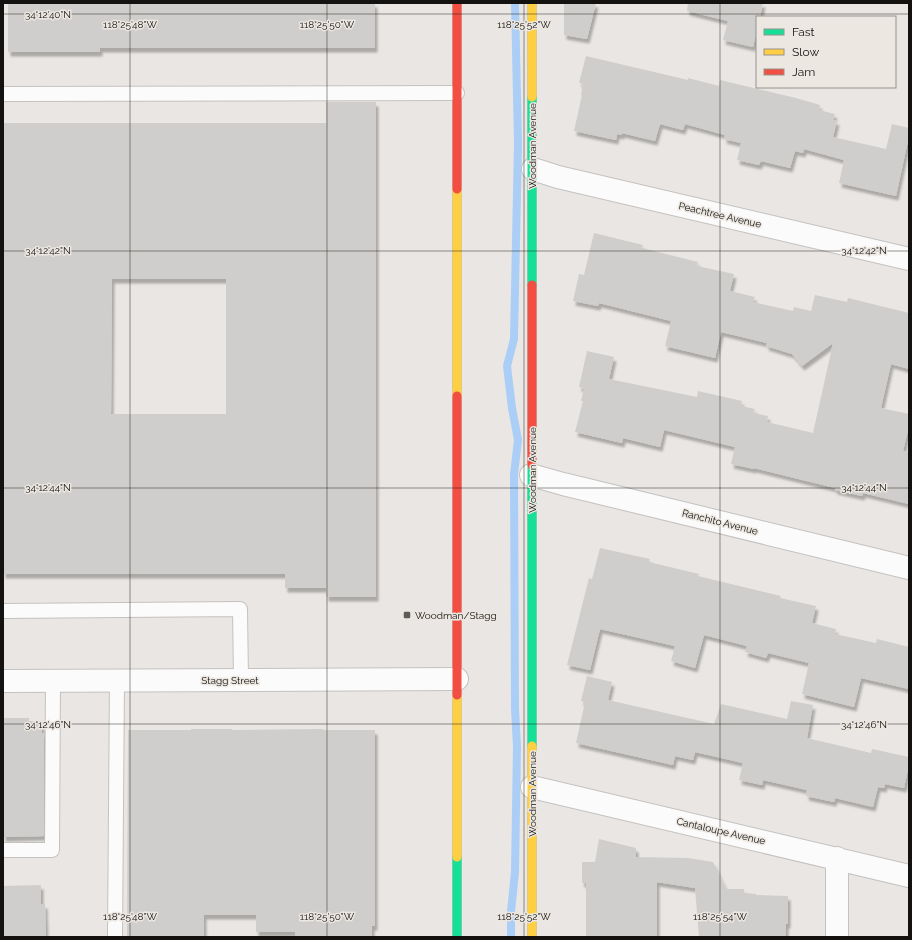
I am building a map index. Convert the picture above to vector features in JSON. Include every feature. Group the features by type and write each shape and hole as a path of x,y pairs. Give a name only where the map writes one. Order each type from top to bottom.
{"street":[{"path":"456,3 457,937"},
{"name":"Woodman Avenue","path":"532,3 532,937"},
{"name":"Peachtree Avenue","path":"532,169 558,177 909,259"},
{"name":"Ranchito Avenue","path":"532,476 909,568"},
{"name":"Stagg Street","path":"3,681 457,679"},
{"name":"Cantaloupe Avenue","path":"532,787 909,876"},
{"path":"837,858 837,937"}],"lane":[{"path":"3,94 457,93"},
{"path":"3,611 240,609 241,680"},
{"path":"115,937 116,680"},
{"path":"3,850 52,850 53,681"}],"building":[{"path":"8,3 375,3 375,48 100,48 100,52 8,52"},
{"path":"564,3 596,3 587,39 564,35"},
{"path":"688,3 763,3 760,16 756,16 756,34 753,47 723,40 728,21 687,11"},
{"path":"586,56 719,86 720,80 820,105 819,110 835,114 833,120 837,121 833,137 886,149 892,124 909,128 909,136 896,196 839,183 844,160 804,149 803,153 795,151 790,168 761,161 759,165 737,160 741,143 724,139 725,135 685,124 683,130 660,124 655,141 622,133 622,135 617,134 616,140 574,131 582,95 583,83 579,83"},
{"path":"326,102 376,102 376,597 326,597 326,588 285,588 285,574 3,574 3,123 326,123","holes":["112,279 226,279 226,414 111,414"]},
{"path":"594,233 643,245 642,248 698,262 697,266 734,274 730,291 755,297 753,302 793,311 794,307 811,311 815,295 847,302 848,298 909,313 909,369 891,364 881,408 909,414 909,426 903,451 909,452 909,504 863,493 862,496 835,490 835,488 754,468 731,464 735,447 664,430 660,447 623,438 622,443 575,432 583,401 581,401 584,389 579,387 587,351 614,357 609,379 697,397 698,391 742,401 741,406 755,409 753,413 768,416 767,422 813,433 833,343 802,366 792,354 766,346 767,343 721,332 715,358 665,346 671,321 599,303 598,306 573,301 579,274 584,275"},
{"path":"600,548 650,559 649,562 699,574 698,576 816,606 812,623 836,629 835,634 876,643 877,639 909,647 909,689 861,678 854,707 802,694 809,663 768,653 766,658 745,652 747,646 704,635 695,668 671,661 675,646 600,629 590,670 567,665 589,578 592,579"},
{"path":"587,676 612,682 608,700 714,724 721,704 787,719 791,701 813,705 807,738 871,753 872,749 909,757 909,765 904,788 885,784 884,788 878,787 873,807 835,798 834,802 806,796 807,790 763,780 762,785 739,780 743,763 695,752 693,760 675,756 673,765 576,743 585,702 581,701"},
{"path":"3,718 29,718 29,721 42,721 42,733 44,733 44,836 3,837"},
{"path":"128,730 375,730 375,926 372,926 372,937 295,937 295,932 256,932 256,915 204,915 204,937 127,937"},
{"path":"599,839 636,848 636,857 688,858 713,862 726,889 744,889 744,893 756,895 788,896 788,924 786,924 786,937 699,937 695,888 657,882 657,937 586,937 586,883 582,883 582,862 595,862"},
{"path":"41,885 41,904 45,904 46,937 3,937 3,886"}],"waterway":[{"path":"511,937 511,912 515,872 517,747 515,708 514,474 518,440 512,408 507,366 514,339 518,143 515,3"}],"traffic: fast":[{"path":"532,97 532,285"},
{"path":"532,465 532,746"},
{"path":"457,857 457,937"}],"traffic: slow":[{"path":"532,3 532,97"},
{"path":"457,189 457,396"},
{"path":"457,695 457,857"},
{"path":"532,746 532,937"}],"traffic: jam":[{"path":"457,3 457,189"},
{"path":"532,285 532,465"},
{"path":"457,396 457,695"}],"place":[{"name":"Woodman/Stagg","path":"407,615"}]}
